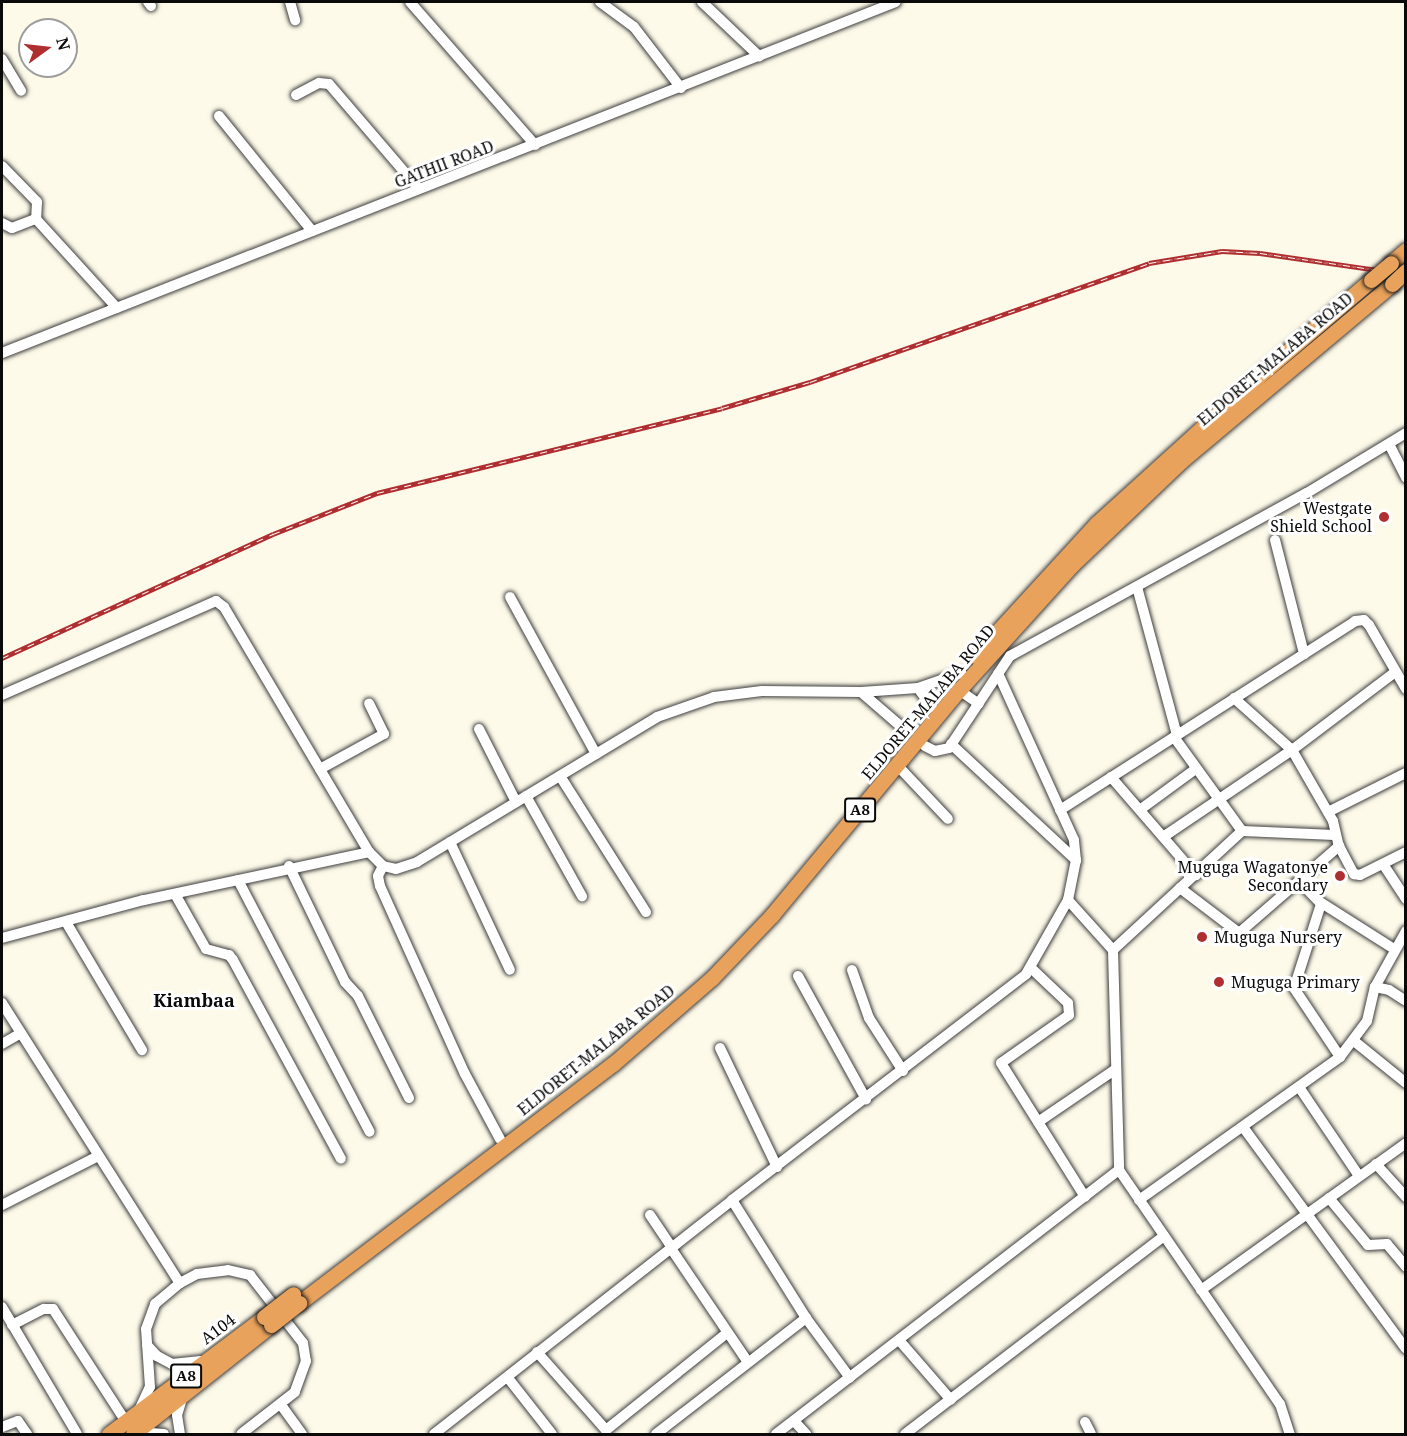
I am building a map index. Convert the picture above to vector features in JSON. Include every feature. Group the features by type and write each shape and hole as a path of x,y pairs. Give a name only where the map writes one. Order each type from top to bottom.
{"highway":[{"name":"ELDORET-MALABA ROAD","path":"296,1299 632,1038 697,978 766,907 1015,608 1097,523 1181,444 1406,248"},
{"name":"ELDORET-MALABA ROAD","path":"296,1299 655,1030 772,915 959,690 1106,530 1180,462 1406,271"},
{"name":"A8","path":"133,1425 183,1394 267,1321 296,1299"},
{"name":"A104","path":"109,1434 133,1425 210,1358 267,1321"}],"street":[{"path":"290,2 296,20"},
{"path":"410,2 535,145"},
{"path":"600,2 634,27 681,87"},
{"path":"702,2 759,56"},
{"name":"GATHII ROAD","path":"2,353 896,2"},
{"path":"2,59 21,91"},
{"path":"296,95 319,82 329,84 419,189"},
{"path":"219,116 312,231"},
{"path":"2,166 37,202 36,219 117,308"},
{"path":"2,223 12,228 36,219"},
{"path":"925,746 935,751 951,744 1010,656 1137,587 1406,433"},
{"path":"1389,444 1406,478"},
{"path":"1275,540 1304,654"},
{"path":"1137,587 1175,736 1194,770 1220,800 1242,831 1337,841"},
{"path":"510,597 596,754"},
{"path":"2,695 216,601 224,607 369,852 382,866 406,867 657,717 714,697 762,691 861,692 918,688 961,673"},
{"path":"1060,810 1355,621 1364,620 1406,690"},
{"path":"1166,835 1292,750 1395,672"},
{"path":"434,1434 508,1378 537,1352 670,1247 903,1071 1031,968 1068,900 1076,860 1074,840 998,673"},
{"path":"918,688 932,707"},
{"path":"959,690 979,704"},
{"path":"861,692 905,729"},
{"path":"1234,698 1292,750 1328,812 1337,841 1356,876 1406,852"},
{"path":"320,769 384,734 369,703"},
{"path":"479,729 516,802"},
{"path":"951,744 1076,860"},
{"path":"897,765 948,819"},
{"path":"1141,809 1194,770"},
{"path":"1328,812 1406,773"},
{"path":"560,776 646,912"},
{"path":"1111,777 1166,835 1197,875"},
{"path":"526,796 582,896"},
{"path":"1113,950 1197,875 1242,831"},
{"path":"1180,888 1239,933 1300,882 1337,841"},
{"path":"450,842 510,970"},
{"path":"2,938 289,866 369,852"},
{"path":"1383,864 1406,898"},
{"path":"289,866 345,982 358,996 409,1098"},
{"path":"382,866 378,876 380,886 465,1074 500,1139"},
{"path":"238,880 370,1132"},
{"path":"1300,882 1320,902 1394,949"},
{"path":"175,894 206,949 229,955 233,960 342,1159"},
{"path":"1068,900 1113,950 1119,1170 1280,1404 1290,1434"},
{"path":"1320,902 1294,988 1340,1057"},
{"path":"66,922 142,1050"},
{"path":"1139,1200 1340,1057 1367,1021 1376,987 1394,949 1406,931"},
{"path":"1031,968 1071,1008 1063,1020 1001,1061 1085,1197"},
{"path":"852,970 869,1018 903,1071"},
{"path":"798,976 866,1099"},
{"path":"1376,987 1389,990 1406,1001"},
{"path":"2,1003 19,1034 180,1283"},
{"path":"2,1044 19,1034"},
{"path":"1354,1041 1406,1083"},
{"path":"720,1048 777,1167"},
{"path":"1038,1122 1116,1069"},
{"path":"1299,1087 1359,1176"},
{"path":"1243,1127 1406,1349"},
{"path":"1201,1290 1406,1143"},
{"path":"2,1205 98,1156"},
{"path":"1376,1164 1406,1197"},
{"path":"776,1434 1119,1170"},
{"path":"1329,1198 1368,1245 1387,1244 1406,1267"},
{"path":"732,1200 806,1318 849,1378"},
{"path":"650,1215 726,1334 748,1362"},
{"path":"905,1434 1164,1236"},
{"path":"133,1425 150,1387 146,1322 151,1309 180,1283 197,1274 228,1270 250,1275 274,1302 303,1343 306,1361 302,1380 281,1406 242,1434"},
{"path":"2,1307 77,1434"},
{"path":"12,1325 44,1309 54,1309 133,1425 164,1434"},
{"path":"656,1434 806,1318"},
{"path":"537,1352 608,1432 726,1334"},
{"path":"899,1340 951,1400"},
{"path":"147,1344 157,1356 176,1365 210,1358"},
{"path":"508,1378 552,1434"},
{"path":"180,1434 177,1414 183,1394"},
{"path":"281,1406 302,1434"},
{"path":"2,1427 18,1421 27,1434"},
{"path":"794,1421 806,1434"},
{"path":"1085,1422 1090,1434"}],"railway":[{"path":"2,658 273,534 377,493 722,408 810,382 1149,263 1222,251 1260,253 1406,274"}],"place":[{"name":"Westgate Shield School","path":"1384,517"},
{"name":"Muguga Wagatonye Secondary","path":"1340,876"},
{"name":"Muguga Nursery","path":"1202,937"},
{"name":"Muguga Primary","path":"1219,982"}],"district":[{"name":"Kiambaa","path":"194,1000"}]}
